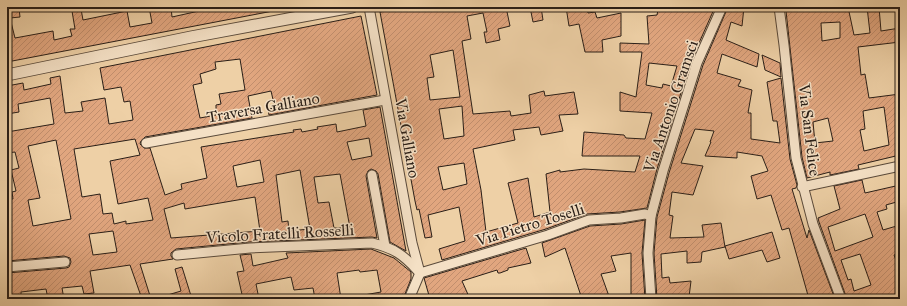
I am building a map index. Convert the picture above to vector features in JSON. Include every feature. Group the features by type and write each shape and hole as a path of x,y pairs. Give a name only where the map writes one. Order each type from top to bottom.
{"street":[{"path":"7,76 191,37 352,7"},
{"name":"Via Galliano","path":"369,7 412,243 420,273"},
{"name":"Via Antonio Gramsci","path":"651,299 648,253 651,216 663,171 697,63 722,7"},
{"name":"Via San Felice","path":"779,7 796,158 802,187 813,224 841,299"},
{"name":"Traversa Galliano","path":"146,143 386,100"},
{"path":"802,187 900,166"},
{"path":"372,175 385,246"},
{"name":"Via Pietro Toselli","path":"420,273 548,235 589,220 621,218 645,214 651,216"},
{"name":"Vicolo Fratelli Rosselli","path":"177,255 250,248 372,243 385,246 406,258 420,273"},
{"path":"7,267 65,262"},
{"path":"409,299 420,273"}],"building":[{"path":"149,7 171,7 172,17 199,11 198,7 273,7 273,11 7,62 7,9 19,8 20,17 10,18 15,38 53,31 54,40 72,36 70,29 75,29 72,11 81,9 83,20 127,11 130,27 152,23"},
{"path":"412,7 506,7 510,26 498,29 500,40 486,43 484,32 487,32 483,13 467,16 471,39 462,41 473,114 510,111 511,116 531,113 529,95 544,91 545,96 574,92 578,114 559,115 563,131 541,135 539,127 513,130 515,140 473,149 481,190 486,232 518,223 508,183 528,178 534,217 550,212 546,174 560,170 560,172 584,169 635,172 640,156 582,156 584,132 624,135 626,138 645,139 652,113 620,111 620,92 636,97 642,52 620,52 620,43 649,44 647,16 657,15 658,10 664,9 664,7 715,7 691,61 657,169 647,208 620,212 587,214 546,229 442,260 439,249 465,241 459,207 428,215 432,237 425,238 419,209 417,210 415,201 380,12","holes":["453,50 460,97 430,100 427,78 434,77 430,55","649,63 677,66 671,86 663,84 662,88 646,85","462,106 464,136 444,139 439,109","464,163 467,184 443,190 438,167"]},
{"path":"530,7 541,7 543,20 533,22"},
{"path":"566,7 587,7 588,13 595,12 597,18 621,13 621,36 602,40 603,52 585,52 579,24 569,26"},
{"path":"728,7 744,7 742,26 731,22 726,40 759,54 757,67 722,54 717,73 741,80 738,86 752,90 748,113 751,113 751,139 780,143 777,121 773,121 767,82 781,78 790,159 797,185 796,188 792,189 807,238 809,230 835,299 809,299 789,228 782,230 771,195 757,199 751,176 768,171 762,156 737,152 737,158 705,156 714,131 695,129 681,163 703,166 693,195 672,192 669,215 673,216 670,238 704,237 702,225 721,223 725,247 702,252 701,262 687,263 687,251 661,254 662,278 669,277 670,283 691,281 689,297 657,299 654,253 657,217 669,173 703,65"},
{"path":"815,7 848,7 854,35 870,33 867,7 879,7 881,31 900,28 900,42 858,47 861,75 865,74 869,98 900,94 900,117 896,117 900,155 858,165 859,169 830,175 830,172 807,178 802,157 786,11","holes":["840,22 840,38 822,41 821,23","884,107 889,145 864,151 860,130 865,129 863,111","828,118 833,141 815,143 813,122"]},
{"path":"361,16 377,95 269,115 268,109 275,108 271,91 248,96 252,118 145,137 140,144 144,148 150,148 165,195 182,189 181,184 207,178 201,147 294,132 293,130 301,129 302,132 318,129 317,127 336,124 337,132 366,126 363,110 380,107 406,251 390,242 378,174 376,171 371,169 368,171 366,176 377,238 249,242 176,249 171,253 173,259 140,264 151,299 142,299 130,265 90,271 94,293 84,294 82,286 62,288 64,299 48,299 46,289 21,292 21,299 7,299 7,273 66,268 69,267 71,262 70,258 64,256 7,261 7,199 13,199 12,192 16,191 11,170 19,168 15,152 7,153 7,132 54,124 50,98 18,104 19,112 7,114 7,86 23,83 24,90 51,84 50,78 60,76 65,113 83,111 81,102 105,98 109,124 133,120 130,101 124,102 121,87 104,90 100,68","holes":["240,59 245,90 219,94 221,104 216,105 216,115 200,118 193,85 202,83 200,74 216,69 215,62","369,138 372,156 352,160 347,142","135,139 140,155 110,161 118,204 148,198 153,220 126,224 126,221 114,224 112,213 103,214 100,194 82,197 74,149","56,140 71,219 33,226 28,200 40,198 28,146","260,160 264,182 237,187 233,166","300,170 310,229 289,231 288,221 282,222 276,175","340,174 350,228 334,228 329,202 318,203 314,177","255,197 260,231 171,238 164,209 184,203 185,209","113,231 117,252 93,255 89,234"]},
{"path":"762,55 780,63 781,77 765,70"},
{"path":"862,180 865,193 900,185 900,201 886,205 887,209 877,212 883,230 900,225 900,253 894,255 900,271 900,299 847,299 818,218 840,209 834,186","holes":["865,214 873,237 835,251 828,227","860,254 871,285 854,291 851,279 848,280 841,260"]},
{"path":"645,220 642,253 645,299 631,299 631,253 611,256 616,271 601,274 610,299 582,299 565,248 545,257 542,243 590,226 621,224"},
{"path":"772,232 780,258 767,262 762,250 729,259 725,246"},
{"path":"526,248 531,263 508,268 508,270 500,273 498,273 497,270 462,281 470,299 430,299 424,278"},
{"path":"371,249 394,258 411,272 411,279 403,299 364,299 364,295 381,292 377,270 360,272 359,270 337,273 341,299 315,299 313,288 294,290 291,277 256,284 259,299 243,299 237,272 244,271 240,255 251,254 253,266 288,258 286,253"},
{"path":"182,267 192,299 161,299 161,297 181,291 175,269"}]}
